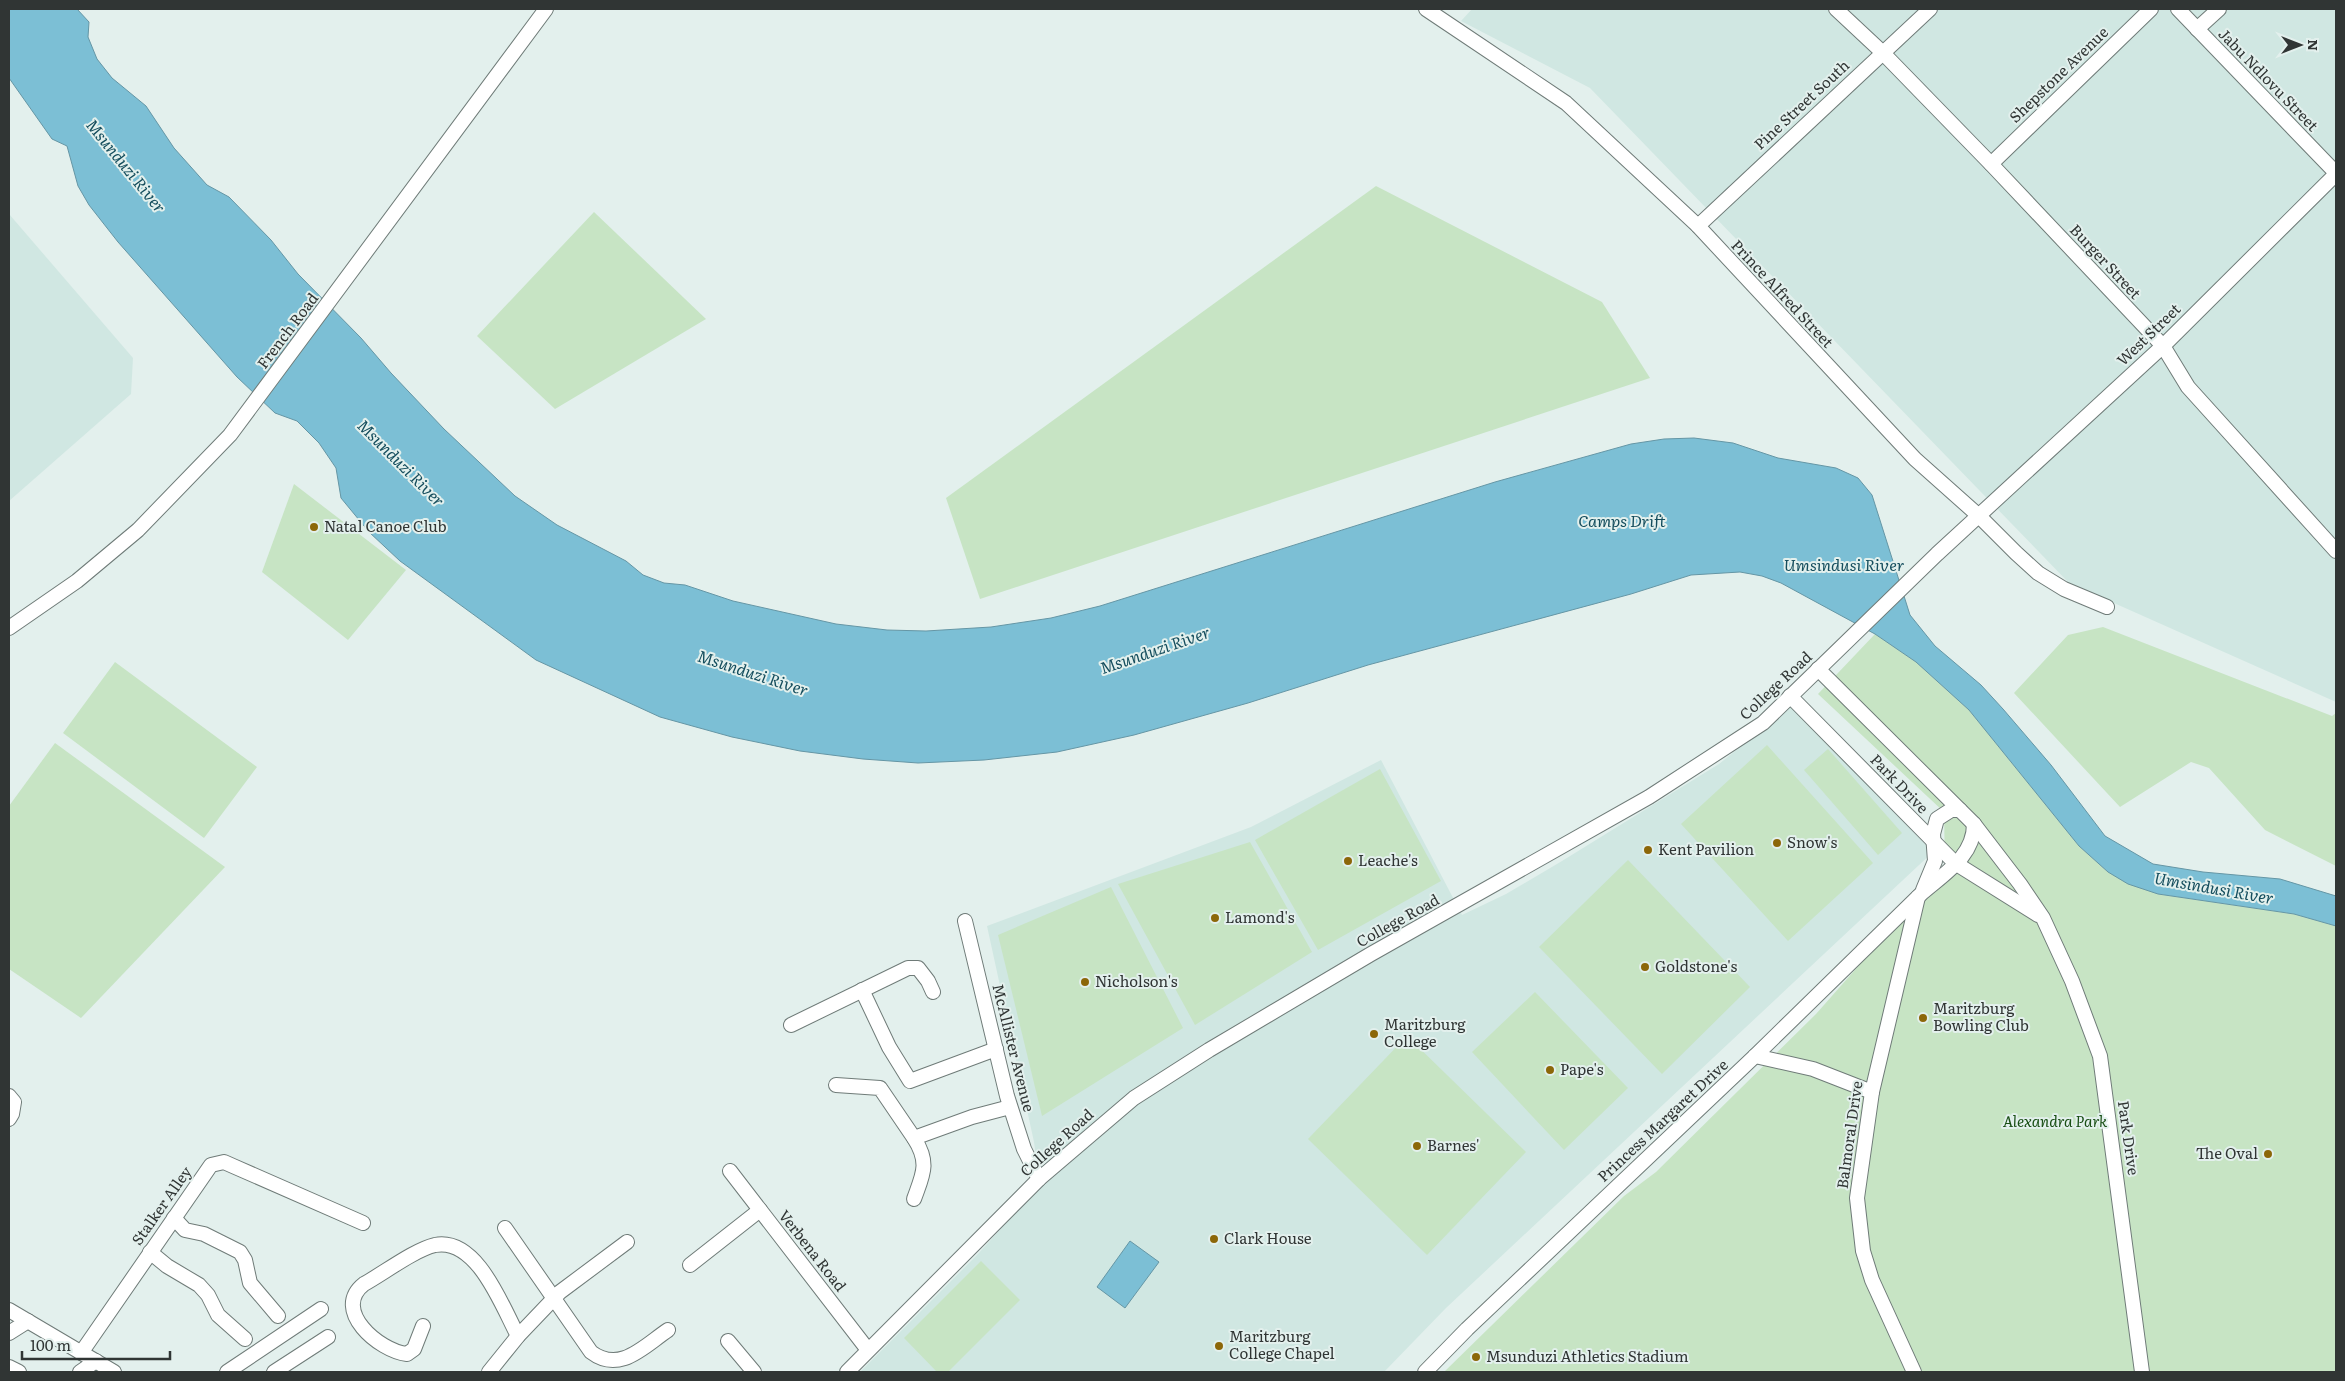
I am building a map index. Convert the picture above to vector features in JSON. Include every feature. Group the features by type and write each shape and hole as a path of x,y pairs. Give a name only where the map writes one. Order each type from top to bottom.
{"street":[{"name":"French Road","path":"9,628 78,581 138,530 230,435 546,9"},
{"name":"Prince Alfred Street","path":"1426,9 1566,103 1698,226 1915,459 1979,516 2038,573 2064,589 2107,607"},
{"name":"Burger Street","path":"1836,9 1882,52 1991,164 2162,346 2188,387 2336,551"},
{"name":"Pine Street South","path":"1698,226 1930,9"},
{"name":"Shepstone Avenue","path":"1991,164 2151,9"},
{"name":"Jabu Ndlovu Street","path":"2178,9 2336,173"},
{"path":"2198,29 2219,9"},
{"name":"West Street","path":"1979,516 2162,346 2336,173"},
{"name":"College Road","path":"847,1372 1039,1179 1118,1110 1171,1074 1372,954 1649,797 1750,733 1979,516"},
{"name":"Park Drive","path":"1818,669 1974,824 2020,884 2043,918 2076,989 2100,1056 2142,1372"},
{"name":"Park Drive","path":"1790,696 1955,863 2043,918"},
{"path":"1935,844 1933,834 1937,819 1951,810 1960,810"},
{"path":"1955,863 1971,844 1974,824"},
{"name":"Princess Margaret Drive","path":"1920,895 1935,861 1935,844"},
{"name":"Princess Margaret Drive","path":"1425,1372 1467,1328 1755,1056 1955,863"},
{"name":"Balmoral Drive","path":"1914,1372 1872,1280 1863,1251 1859,1222 1858,1188 1872,1092 1920,895"},
{"name":"McAllister Avenue","path":"965,921 1010,1107 1024,1149 1039,1179"},
{"path":"791,1025 908,968 915,967 923,973 932,992"},
{"path":"862,990 889,1046 910,1080 996,1049"},
{"path":"1755,1056 1812,1069 1872,1092"},
{"path":"836,1085 880,1088 914,1138 925,1159 922,1178 914,1200"},
{"path":"9,1096 14,1102 9,1119"},
{"path":"914,1138 972,1117 1010,1107"},
{"name":"Stalker Alley","path":"81,1352 212,1165 224,1162 363,1223"},
{"name":"Verbena Road","path":"730,1171 868,1350"},
{"path":"690,1264 760,1210"},
{"path":"174,1218 185,1230 204,1234 240,1252 245,1260 250,1284 278,1316"},
{"path":"505,1228 591,1352 609,1361 624,1360 668,1330"},
{"path":"489,1372 518,1336 554,1299 627,1242"},
{"path":"423,1326 414,1348 407,1354 395,1353 378,1342 363,1328 356,1318 352,1298 356,1291 364,1284 418,1253 434,1245 450,1244 463,1250 474,1259 489,1281 518,1336"},
{"path":"150,1252 204,1290 218,1315 245,1339"},
{"path":"227,1372 321,1309"},
{"path":"9,1310 114,1372"},
{"path":"9,1333 28,1321"},
{"path":"274,1372 328,1336"},
{"path":"728,1341 754,1372"},
{"path":"80,1372 96,1361"},
{"path":"9,1367 19,1372"}],"shaded area":[{"path":"1472,9 2336,9 2336,702 2069,583 1590,88 1461,21"},
{"path":"9,214 133,358 131,394 9,501"},
{"name":"Maritzburg College","path":"1791,706 1934,851 1446,1308 1384,1372 860,1372 977,1255 1040,1186 1034,1142 987,926 1251,827 1381,760 1462,915 1506,894 1719,764"}],"green space":[{"path":"1376,186 1602,302 1650,378 980,599 946,498"},
{"path":"594,212 706,319 555,409 477,336"},
{"name":"Natal Canoe Club","path":"294,484 406,570 348,640 262,572"},
{"path":"2103,627 2332,716 2336,713 2336,866 2265,830 2209,768 2191,762 2120,807 2014,693 2068,635"},
{"name":"Alexandra Park","path":"1875,634 1916,662 1969,710 2079,846 2108,872 2158,894 2294,914 2336,926 2336,1372 1444,1372 1624,1196 1656,1172 1816,1014 1945,868 1944,812 1818,694"},
{"path":"115,662 257,767 204,838 63,733"},
{"path":"55,743 225,867 81,1018 9,969 9,806"},
{"name":"Snow's","path":"1767,745 1873,863 1788,941 1681,824"},
{"path":"1828,749 1902,833 1878,855 1804,770"},
{"name":"Leache's","path":"1380,769 1441,881 1318,950 1255,840"},
{"name":"Lamond's","path":"1250,842 1312,952 1195,1025 1118,884"},
{"name":"Goldstone's","path":"1628,860 1750,987 1662,1074 1539,947"},
{"name":"Nicholson's","path":"1111,887 1183,1028 1042,1116 998,935"},
{"name":"Pape's","path":"1535,992 1628,1088 1564,1150 1472,1052"},
{"name":"Barnes'","path":"1407,1036 1526,1152 1427,1255 1308,1139"},
{"path":"981,1261 1020,1300 948,1372 937,1372 904,1338"}],"water":[{"name":"Camps Drift","path":"9,9 77,9 89,22 88,37 97,59 112,78 146,106 174,148 207,185 229,197 271,240 298,274 361,338 444,429 515,496 557,525 626,561 643,575 664,583 685,585 733,601 836,624 887,630 926,631 991,627 1051,618 1100,606 1495,482 1631,444 1664,439 1694,438 1733,443 1778,458 1836,468 1858,478 1872,495 1910,615 1935,646 1981,685 2003,709 2051,765 2105,836 2153,864 2203,872 2280,879 2336,896 2336,926 2294,914 2158,894 2128,884 2108,872 2079,846 1969,710 1916,662 1875,634 1781,583 1762,576 1740,572 1691,575 1631,594 1368,665 1248,703 1134,735 1057,752 984,760 918,763 863,759 800,751 732,737 660,717 536,660 400,561 369,532 341,498 336,468 319,443 297,421 275,413 237,377 118,242 89,205 78,186 67,146 52,139 9,78"},
{"path":"1130,1241 1159,1262 1125,1308 1097,1287"}],"place":[{"name":"Natal Canoe Club","path":"314,527"},
{"name":"Snow's","path":"1777,843"},
{"name":"Kent Pavilion","path":"1648,850"},
{"name":"Leache's","path":"1348,861"},
{"name":"Lamond's","path":"1215,918"},
{"name":"Goldstone's","path":"1645,967"},
{"name":"Nicholson's","path":"1085,982"},
{"name":"Maritzburg Bowling Club","path":"1923,1018"},
{"name":"Maritzburg College","path":"1374,1034"},
{"name":"Pape's","path":"1550,1070"},
{"name":"Barnes'","path":"1417,1146"},
{"name":"The Oval","path":"2268,1154"},
{"name":"Clark House","path":"1214,1239"},
{"name":"Maritzburg College Chapel","path":"1219,1346"},
{"name":"Msunduzi Athletics Stadium","path":"1476,1357"}],"water label":[{"name":"Msunduzi River","path":"126,166"},
{"name":"Msunduzi River","path":"401,463"},
{"name":"Umsindusi River","path":"1844,565"},
{"name":"Msunduzi River","path":"1155,650"},
{"name":"Msunduzi River","path":"753,673"},
{"name":"Umsindusi River","path":"2214,888"}]}
